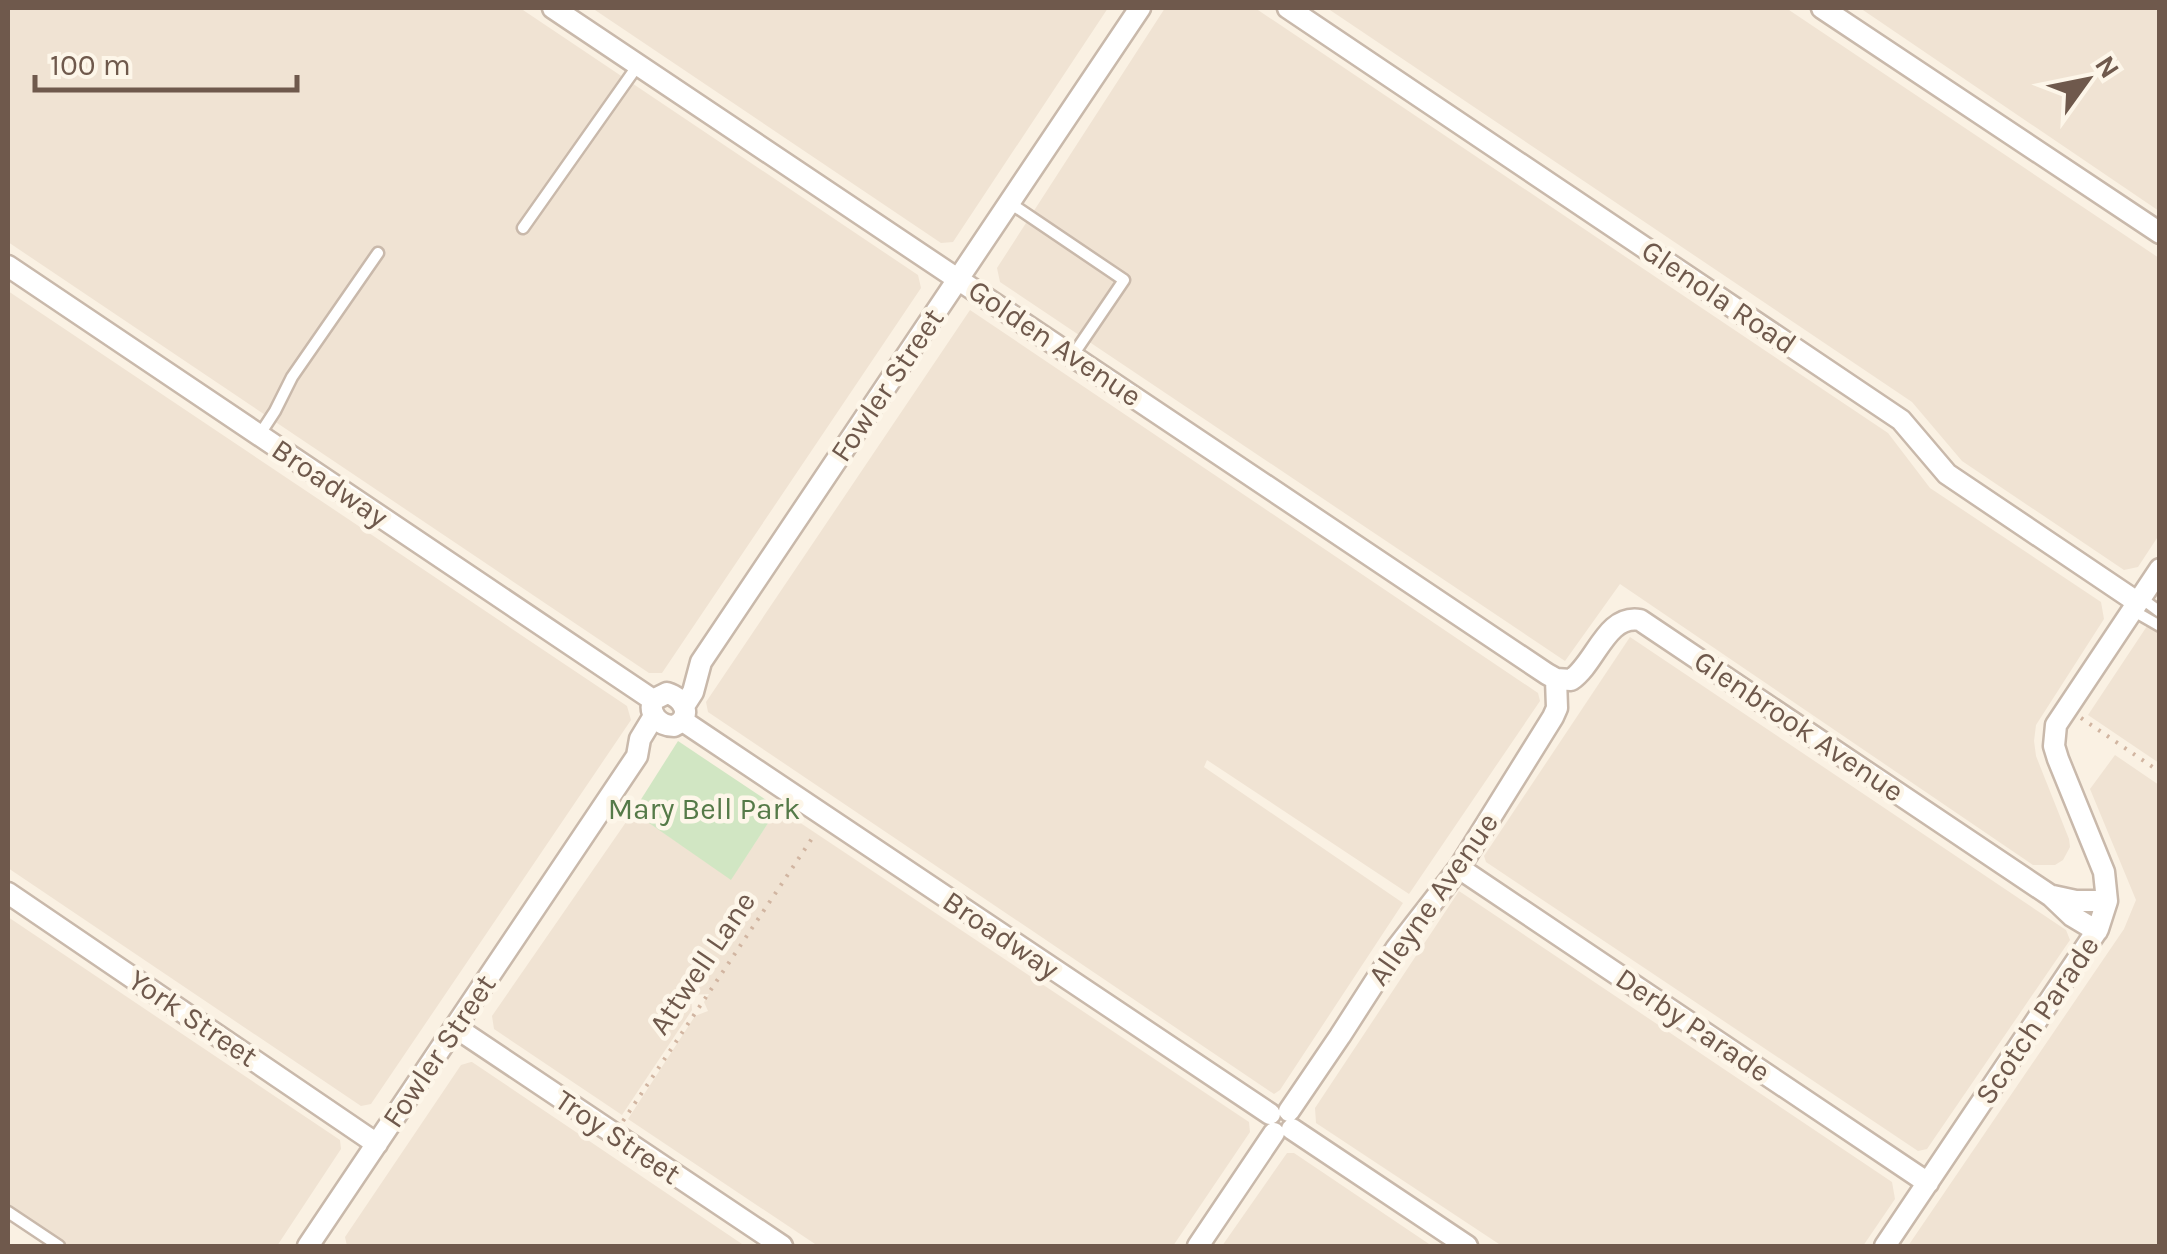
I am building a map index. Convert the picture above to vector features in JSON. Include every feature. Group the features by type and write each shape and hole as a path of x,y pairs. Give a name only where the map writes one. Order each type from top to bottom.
{"street":[{"name":"Golden Avenue","path":"553,8 1556,679"},
{"name":"Fowler Street","path":"308,1246 637,756 640,738 669,710 682,674 701,662 1140,8"},
{"name":"Glenola Road","path":"1288,8 1902,420 1948,474 2137,603"},
{"path":"1822,8 2160,233"},
{"name":"Broadway","path":"8,266 1467,1246"},
{"name":"Scotch Parade","path":"1885,1246 2097,932 2107,901 2104,872 2054,746 2056,725 2160,569"},
{"name":"Glenbrook Avenue","path":"1556,679 1571,680 1577,676 1617,624 1628,619 1640,620 2051,896 2097,932"},
{"name":"Alleyne Avenue","path":"1198,1246 1396,949 1458,868 1553,717 1557,708 1556,679"},
{"name":"Derby Parade","path":"1458,868 1928,1183"},
{"name":"York Street","path":"8,893 377,1144"},
{"name":"Glenbrook Avenue","path":"2051,896 2107,901"},
{"name":"Troy Street","path":"455,1027 782,1246"}],"lane":[{"path":"524,228 638,64"},
{"path":"1010,202 1124,280 1073,355"},
{"path":"259,435 292,377 378,253"},
{"path":"2137,603 2160,612"},
{"path":"2137,603 2160,626"},
{"path":"8,1212 59,1246"}],"path":[{"path":"2066,709 2160,772"},
{"name":"Attwell Lane","path":"614,1134 826,817"}],"shaded area":[{"path":"8,8 520,8 918,275 921,288 662,673 649,673 8,242"},
{"path":"592,8 1108,8 953,242 941,243"},
{"path":"1165,8 1255,8 1888,433 1930,488 2101,602 2104,619 2036,725 2036,756 2069,839 2070,847 2063,860 2055,865 2033,865 1620,584 1565,661 1000,282 997,268"},
{"path":"1327,8 1786,8 2159,258 2159,535 2138,567 2124,570 1962,461 1912,402"},
{"path":"1860,8 2159,8 2159,211"},
{"path":"8,291 627,706 631,720 371,1104 361,1106 8,868"},
{"path":"970,310 1538,693 1540,701 1409,894 1207,760 1204,767 1403,903 1274,1094 708,712 706,702"},
{"path":"2159,608 2159,763 2088,715"},
{"path":"1630,637 2066,930 2070,940 1927,1149 1918,1151 1486,862 1484,856"},
{"path":"2115,755 2159,785 2159,1246 1908,1246 2124,929 2136,900 2090,789"},
{"path":"778,808 1249,1122 1250,1132 1173,1246 818,1246 628,1119 695,1016 708,1011 704,1002 709,994 691,995 692,1010 622,1115 494,1029 492,1016 633,812 731,879"},
{"path":"1459,891 1892,1182 1895,1199 1863,1246 1502,1246 1316,1123 1315,1108"},
{"path":"8,917 340,1140 341,1149 277,1246 65,1246 8,1208"},
{"path":"471,1062 745,1246 347,1246 345,1237 461,1065"},
{"path":"1287,1153 1294,1153 1432,1246 1222,1246"}],"green space":[{"name":"Mary Bell Park","path":"678,741 778,808 731,880 633,812"}]}
